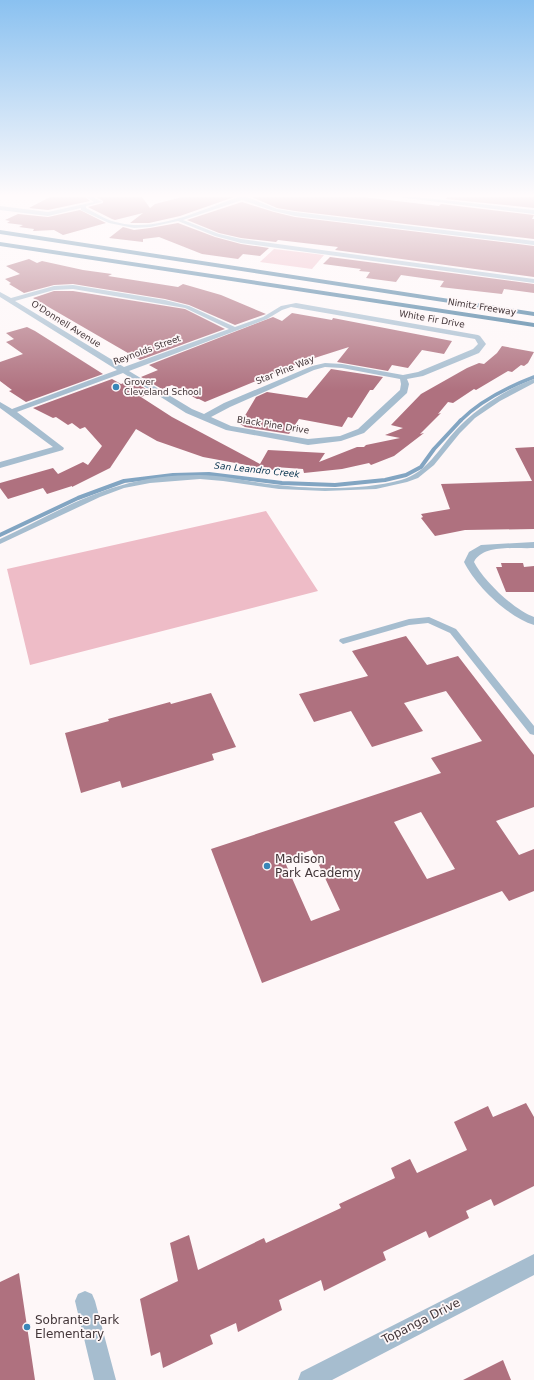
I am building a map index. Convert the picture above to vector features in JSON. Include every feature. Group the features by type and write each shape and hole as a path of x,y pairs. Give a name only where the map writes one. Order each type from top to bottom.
{"highway":[{"name":"Nimitz Freeway","path":"115,261 534,325"},
{"name":"Nimitz Freeway","path":"191,261 534,314"}],"street":[{"path":"390,261 534,281"},
{"path":"10,300 54,288 73,287 187,307 234,329"},
{"name":"O'Donnell Avenue","path":"0,294 122,370"},
{"name":"Reynolds Street","path":"10,412 265,318 283,306 289,305"},
{"name":"White Fir Drive","path":"289,305 478,336 482,344 476,351 420,374 403,377"},
{"name":"Star Pine Way","path":"203,418 234,402 312,368 325,365 342,366 403,377"},
{"name":"Black Pine Drive","path":"122,370 203,418 229,428 308,442 341,438 361,431 404,390 405,384 403,377"},
{"path":"0,404 60,448 0,465"},
{"path":"534,545 485,547 473,554 469,562 473,570 513,611 524,619 534,621"},
{"name":"Topanga Drive","path":"309,1380 350,1357 533,1266"},
{"path":"85,1301 105,1380"}],"lane":[{"path":"0,542 33,528 95,496 132,484 161,479 191,477 219,478 249,481 278,487 316,489 354,488 405,481 421,474 432,466 465,424 511,392 534,381"},
{"path":"343,641 409,622 429,620 453,631 534,731"}],"shaded area":[{"path":"261,261 319,261 312,269"},
{"path":"266,511 318,591 30,665 7,569"}],"building":[{"path":"21,261 34,261 37,263 44,261 83,270 112,274 108,276 178,287 183,284 221,295 266,314 235,325 189,305 165,299 73,284 54,285 24,293 9,284 11,283 5,279 20,274 6,266"},
{"path":"326,261 363,261 534,284 534,293 504,289 502,294 440,287 444,281 401,275 396,282 366,278 370,272 359,271 361,269 323,264"},
{"path":"419,261 534,261 534,277"},
{"path":"54,291 73,291 185,309 225,329 140,360 33,298"},
{"path":"292,313 332,320 333,318 452,341 444,354 422,350 408,368 392,365 388,371 337,362 349,347 302,362 205,402 172,385 162,389 141,377 158,370 149,365 273,317 282,321"},
{"path":"27,327 103,374 26,402 9,391 12,390 0,381 0,362 23,354 6,342 14,339 6,333"},
{"path":"502,346 534,352 528,363 524,366 521,365 512,372 508,371 476,390 474,389 453,403 448,402 438,414 441,413 420,434 424,433 394,456 371,465 369,463 342,469 304,473 303,469 275,467 273,470 203,457 157,441 136,429 110,468 72,487 47,494 43,488 8,499 0,488 0,483 53,468 58,474 83,462 88,465 102,446 85,427 80,429 72,423 68,425 56,417 53,418 33,408 112,379 121,384 132,380 152,393 141,397 172,417 260,464 268,450 325,453 319,462 357,447 364,447 366,445 400,438 385,435 403,428 391,425 421,394 467,368 479,363 484,364 497,353"},
{"path":"331,369 383,377 373,390 370,390 352,418 348,417 342,427 299,419 289,434 245,427 240,424 256,397 267,392 307,398"},
{"path":"534,447 534,529 465,530 435,536 421,518 423,517 421,514 450,509 441,484 532,481 515,448"},
{"path":"501,563 523,563 524,567 534,566 534,592 506,592 496,567 502,567"},
{"path":"406,636 427,665 458,656 534,755 534,807 496,821 519,855 534,849 534,891 509,901 502,891 262,983 211,849 441,773 431,758 482,741 446,691 404,703 423,731 372,747 351,711 314,722 299,694 368,676 352,651","holes":["421,812 455,869 427,879 394,822","312,850 340,910 311,921 284,860"]},
{"path":"211,693 236,747 212,754 214,760 122,788 120,781 81,793 65,733 109,721 108,719 170,702 171,704"},
{"path":"526,1103 534,1117 534,1186 494,1206 491,1199 466,1211 469,1218 429,1238 426,1231 383,1252 386,1260 324,1291 321,1280 279,1300 282,1310 238,1332 236,1323 210,1335 213,1344 163,1368 160,1352 151,1356 140,1299 178,1281 170,1243 189,1235 198,1270 264,1238 266,1243 341,1208 339,1204 395,1178 391,1168 410,1159 417,1173 467,1150 454,1122 488,1106 493,1117"},
{"path":"19,1273 35,1380 0,1380 0,1282"},
{"path":"503,1360 511,1380 463,1380"}],"waterway":[{"name":"San Leandro Creek","path":"460,421 476,407 495,395 534,377"},
{"name":"San Leandro Creek","path":"0,535 78,498 124,481 173,475 209,474 282,483 335,485 385,480 406,475 421,467 434,449 460,421"}],"place":[{"name":"Grover Cleveland School","path":"116,387"},
{"name":"Madison Park Academy","path":"267,866"},
{"name":"Sobrante Park Elementary","path":"27,1327"}]}
